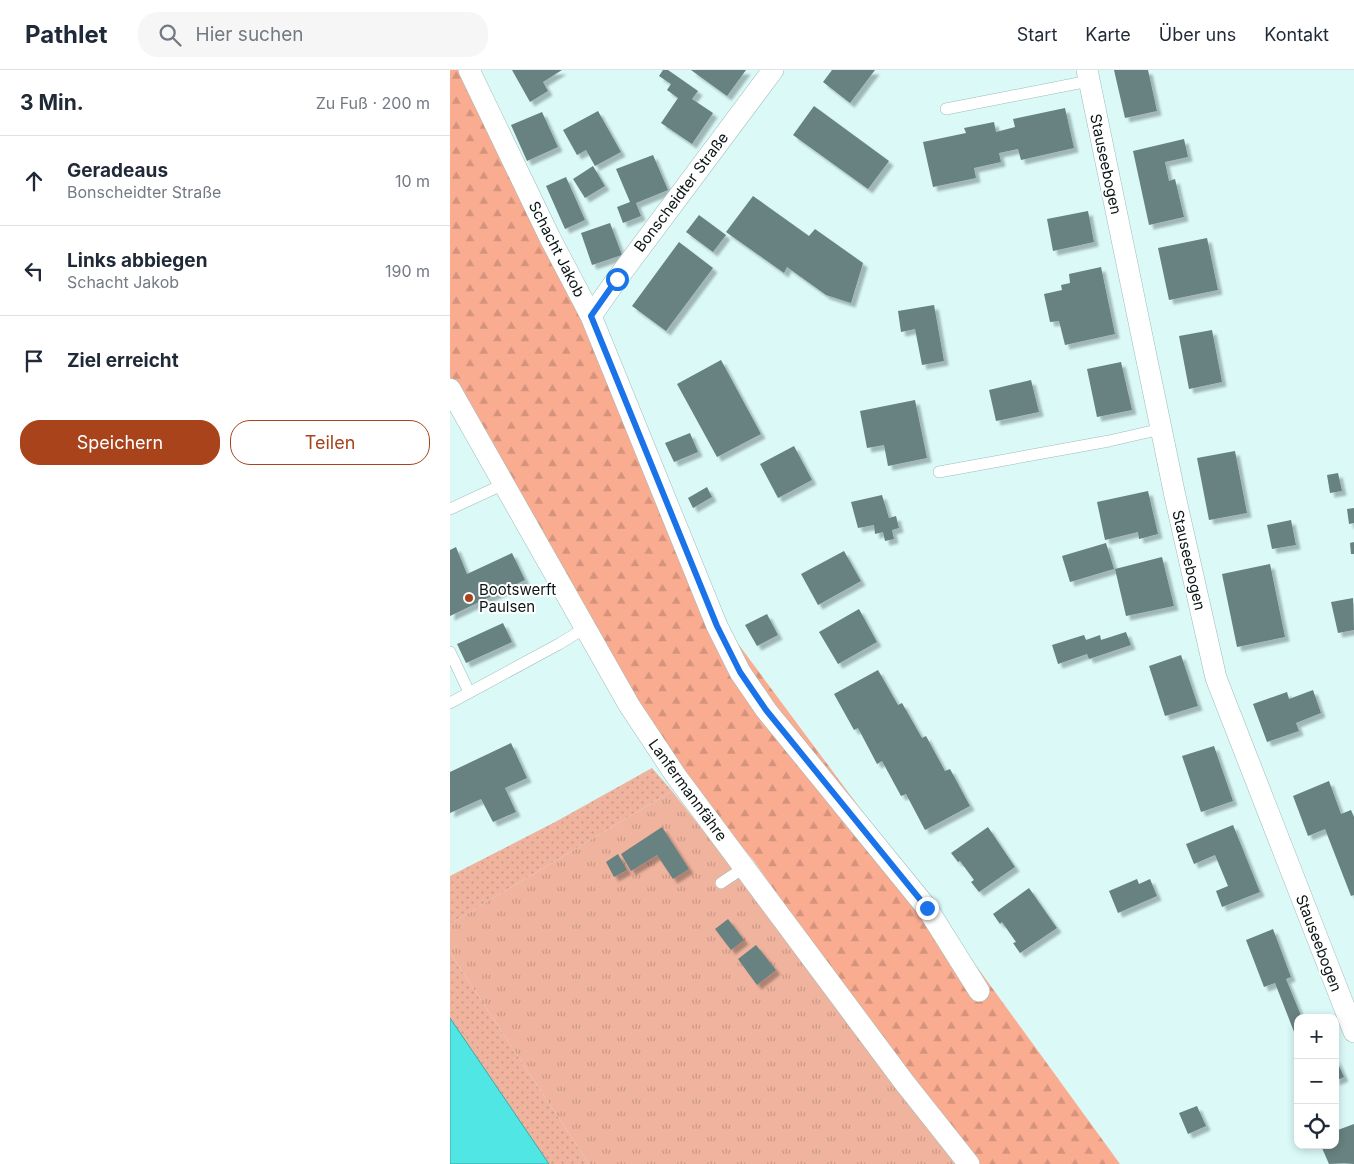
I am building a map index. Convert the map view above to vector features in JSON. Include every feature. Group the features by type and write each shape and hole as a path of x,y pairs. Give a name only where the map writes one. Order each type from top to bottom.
{"street":[{"name":"Schacht Jakob","path":"469,70 550,238 591,316 717,626 740,672 766,710 927,908 979,991"},
{"name":"Bonscheidter Straße","path":"591,316 773,70"},
{"name":"Stauseebogen","path":"1088,76 1161,429 1216,678 1354,1032"},
{"name":"Lanfermannfähre","path":"450,389 629,705 676,776 904,1082 968,1164"}],"lane":[{"path":"946,109 1088,76"},
{"path":"939,472 1109,441 1161,429"},
{"path":"450,509 504,484"},
{"path":"450,703 585,628"},
{"path":"450,652 469,692"},
{"path":"721,883 745,867"}],"green space":[{"path":"450,70 473,70 730,633 937,912 1120,1164 974,1164 909,1080 753,860 672,764 450,379"},
{"path":"652,768 672,791 450,924 450,876 557,821"},
{"path":"672,791 734,870 955,1164 589,1164 450,953 450,924"},
{"path":"450,953 589,1164 549,1164 450,1018"}],"water":[{"path":"450,1018 549,1164 450,1164"}],"building":[{"path":"512,70 562,70 543,82 548,91 530,102"},
{"path":"663,70 668,70 698,91 692,99 713,113 692,144 661,123 678,98 667,90 671,84 659,76"},
{"path":"691,70 746,70 727,96"},
{"path":"832,70 875,70 850,103 823,82"},
{"path":"1114,70 1148,70 1157,111 1125,118"},
{"path":"814,106 889,161 868,189 793,135"},
{"path":"1065,108 1074,148 1021,160 1018,149 999,153 1001,162 974,168 976,178 933,187 923,142 966,133 964,128 994,122 996,132 1015,127 1013,119"},
{"path":"598,111 621,152 595,166 586,150 577,155 563,130"},
{"path":"542,112 558,147 527,161 511,125"},
{"path":"1184,139 1188,157 1165,162 1169,181 1175,179 1184,217 1149,225 1133,151"},
{"path":"653,155 668,190 636,203 641,216 623,223 617,207 630,202 616,169"},
{"path":"593,166 605,186 585,198 573,179"},
{"path":"566,177 585,220 565,229 546,186"},
{"path":"753,196 809,236 815,229 863,263 851,303 826,295 787,267 784,273 726,232"},
{"path":"1088,211 1094,242 1053,251 1047,219"},
{"path":"699,215 726,235 713,252 686,232"},
{"path":"610,223 622,255 592,265 581,233"},
{"path":"1207,238 1218,290 1169,300 1158,248"},
{"path":"679,242 713,268 666,331 632,306"},
{"path":"1101,267 1115,334 1065,345 1059,321 1050,322 1044,294 1062,290 1061,285 1070,283 1069,274"},
{"path":"934,305 944,361 922,365 915,329 901,332 898,311"},
{"path":"1212,330 1222,382 1189,389 1179,336"},
{"path":"721,360 761,434 717,457 677,384"},
{"path":"1121,362 1132,410 1097,417 1087,369"},
{"path":"1031,380 1039,412 996,421 989,390"},
{"path":"915,400 927,458 888,466 884,445 867,448 860,411"},
{"path":"690,433 698,452 674,462 665,443"},
{"path":"794,446 812,480 778,498 760,464"},
{"path":"1235,451 1247,513 1209,520 1197,458"},
{"path":"1338,473 1342,491 1330,493 1327,475"},
{"path":"707,487 712,497 693,508 688,498"},
{"path":"1148,491 1158,534 1139,539 1138,532 1105,540 1097,502"},
{"path":"882,495 889,518 896,516 899,528 892,530 894,539 885,541 883,532 875,534 874,525 858,528 851,502"},
{"path":"1354,508 1354,523 1349,524 1347,509"},
{"path":"1291,520 1296,545 1272,549 1267,525"},
{"path":"1354,542 1354,554 1351,554 1350,543"},
{"path":"1106,543 1114,569 1070,582 1062,556"},
{"name":"Bootswerft Paulsen","path":"456,547 467,574 512,553 525,580 450,616 450,550"},
{"path":"844,551 861,581 818,605 801,574"},
{"path":"1162,557 1174,606 1126,616 1115,569"},
{"path":"1270,564 1285,637 1237,647 1222,574"},
{"path":"1353,598 1354,630 1338,633 1331,602"},
{"path":"859,609 877,642 838,664 819,632"},
{"path":"767,614 778,635 757,646 745,625"},
{"path":"503,623 512,642 466,663 457,644"},
{"path":"1126,632 1131,645 1089,659 1087,654 1058,664 1052,645 1084,635 1086,640 1100,635 1101,640"},
{"path":"1181,655 1198,706 1165,716 1149,666"},
{"path":"878,670 898,705 902,703 922,738 926,736 945,771 950,769 970,806 925,830 906,794 901,796 882,761 877,764 858,728 854,730 834,694"},
{"path":"1313,690 1321,713 1296,723 1299,731 1267,742 1253,704 1287,692 1289,699"},
{"path":"511,743 527,778 505,788 516,812 493,822 481,799 450,813 450,772"},
{"path":"1214,746 1233,801 1201,812 1182,756"},
{"path":"1329,781 1341,814 1351,810 1354,817 1354,895 1351,896 1325,829 1308,836 1293,796"},
{"path":"1233,825 1260,892 1222,907 1216,891 1228,886 1215,855 1194,864 1186,844"},
{"path":"662,827 689,869 673,879 657,855 631,871 621,854"},
{"path":"988,827 1015,867 979,892 971,882 974,880 960,861 958,862 951,853"},
{"path":"618,854 627,870 614,877 606,862"},
{"path":"1137,879 1139,884 1150,879 1157,896 1118,913 1109,891"},
{"path":"1029,888 1057,928 1020,953 1013,943 1016,942 1002,922 1000,924 993,914"},
{"path":"728,919 744,940 731,950 715,929"},
{"path":"1273,929 1291,977 1286,979 1300,1014 1294,1014 1294,1032 1275,983 1264,987 1246,940"},
{"path":"756,945 776,970 757,985 738,959"},
{"path":"1339,1066 1344,1077 1339,1079"},
{"path":"1197,1106 1206,1126 1188,1134 1179,1113"},
{"path":"1354,1124 1354,1164 1329,1164 1322,1149 1339,1149 1339,1130"}],"place":[{"name":"Bootswerft Paulsen","path":"469,598"}],"route":[{"path":"617,279 591,316 717,626 740,672 766,710 927,908"}]}
